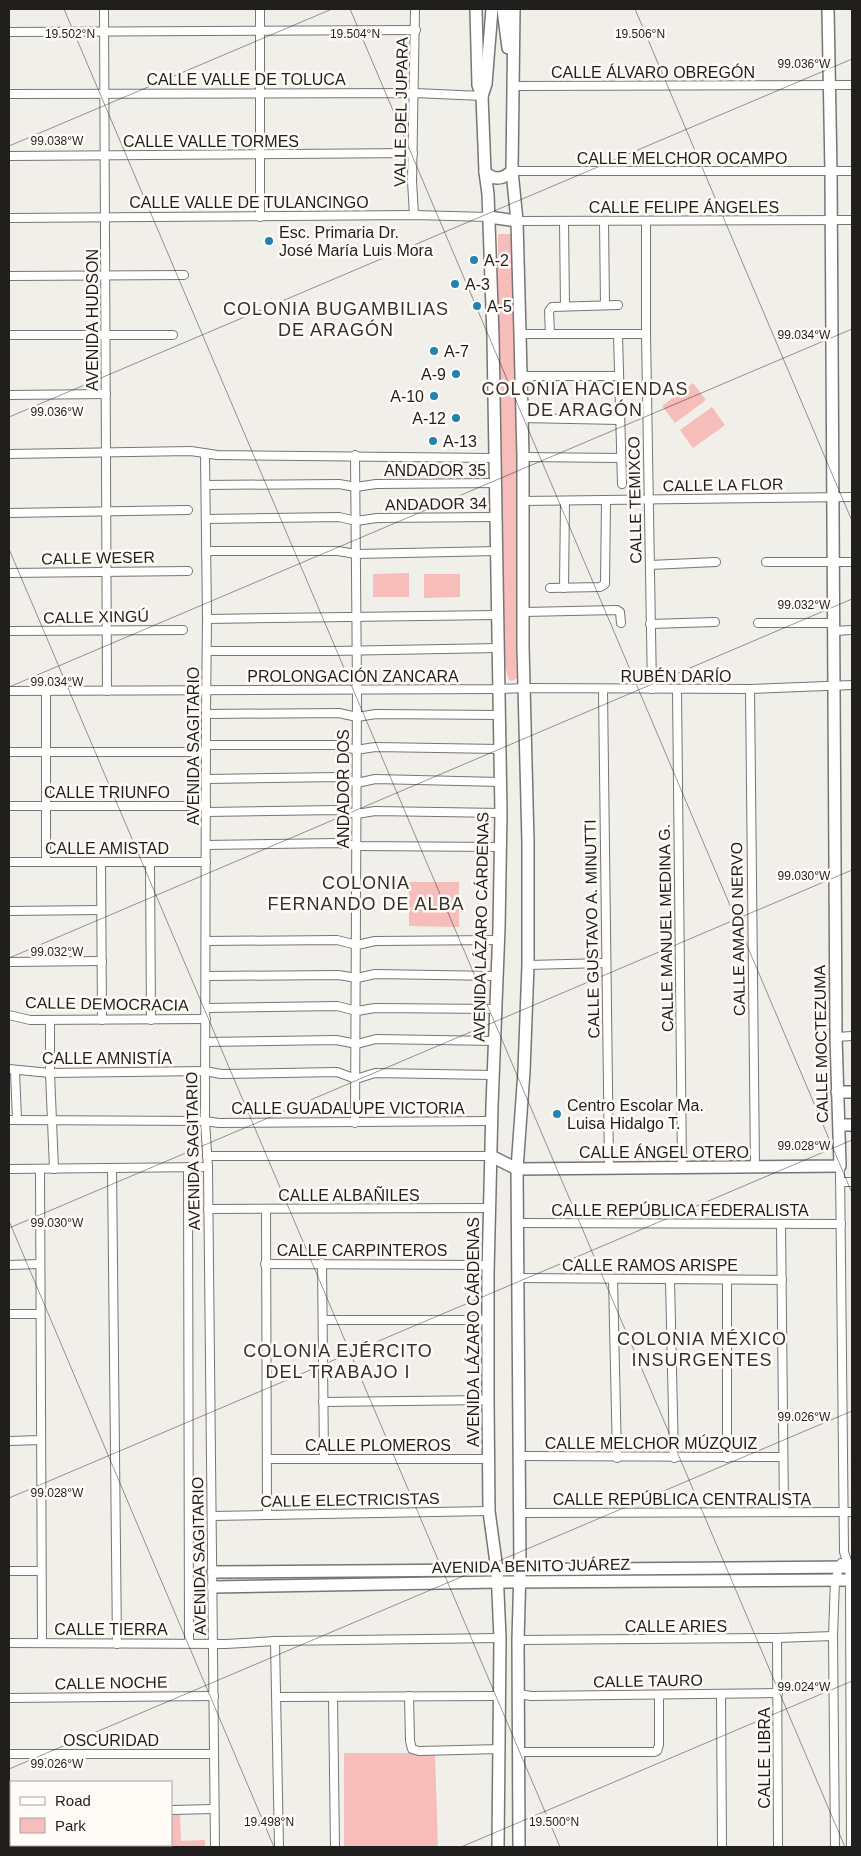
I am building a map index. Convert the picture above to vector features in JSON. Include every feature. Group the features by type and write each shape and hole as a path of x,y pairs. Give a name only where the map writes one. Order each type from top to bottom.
{"street":[{"name":"AVENIDA HUDSON","path":"104,9 107,690"},
{"path":"260,9 260,217"},
{"name":"VALLE DEL JUPARA","path":"414,215 415,9"},
{"name":"AVENIDA LÁZARO CÁRDENAS","path":"476,9 478,85 482,96 489,217 493,337 501,813 499,940 491,1121 488,1265 489,1511 497,1570 500,1638 498,1847"},
{"path":"482,96 486,84 492,9"},
{"path":"503,9 513,86"},
{"path":"514,9 512,171 516,221 523,457 524,688 528,842 528,965 518,1169 520,1456 518,1640 519,1847"},
{"name":"CALLE MOCTEZUMA","path":"828,9 831,172 836,1037 841,1224 843,1512 844,1552 847,1568"},
{"path":"9,32 416,30"},
{"name":"CALLE ÁLVARO OBREGÓN","path":"513,86 852,85"},
{"name":"CALLE VALLE DE TOLUCA","path":"9,94 104,92 415,93 482,96"},
{"name":"CALLE VALLE TORMES","path":"9,156 413,153"},
{"path":"485,172 489,176 497,178 507,176 512,171"},
{"name":"CALLE MELCHOR OCAMPO","path":"512,171 852,171"},
{"name":"CALLE VALLE DE TULANCINGO","path":"9,218 414,215 489,217"},
{"path":"489,217 516,221"},
{"name":"CALLE FELIPE ÁNGELES","path":"516,221 852,220"},
{"name":"CALLE TEMIXCO","path":"646,221 648,500 652,689"},
{"path":"564,222 565,306"},
{"path":"604,222 605,305"},
{"path":"9,276 184,275"},
{"path":"550,334 550,309 554,307 618,304"},
{"path":"520,334 646,334"},
{"path":"618,334 622,484"},
{"path":"9,335 173,335"},
{"path":"521,376 619,376"},
{"path":"9,395 106,394"},
{"path":"521,418 620,420"},
{"path":"9,454 191,451 205,454 494,458"},
{"name":"AVENIDA SAGITARIO","path":"205,454 207,618 205,1121 208,1167 215,1847"},
{"name":"ANDADOR DOS","path":"355,455 357,689 355,1123"},
{"path":"523,457 621,458"},
{"name":"ANDADOR 35","path":"206,484 339,484 356,487 376,484 495,483"},
{"name":"CALLE LA FLOR","path":"523,501 852,497"},
{"path":"564,588 565,500"},
{"path":"550,588 600,587 605,584 606,500"},
{"path":"9,513 188,510"},
{"path":"206,519 339,516 356,521"},
{"name":"ANDADOR 34","path":"356,521 377,518 496,517"},
{"path":"206,552 338,551 356,554 377,552 497,551"},
{"path":"650,565 716,562"},
{"path":"766,562 852,562"},
{"name":"CALLE WESER","path":"9,573 188,571"},
{"path":"524,612 618,610 621,623"},
{"path":"207,618 374,618 498,615"},
{"path":"650,624 715,622"},
{"path":"758,623 834,627 852,630"},
{"name":"CALLE XINGÚ","path":"9,631 183,630"},
{"path":"207,651 356,651 499,648"},
{"name":"RUBÉN DARÍO","path":"499,689 750,689 852,685"},
{"name":"PROLONGACIÓN ZANCARA","path":"9,690 499,689"},
{"name":"CALLE MANUEL MEDINA G.","path":"677,689 682,1168"},
{"name":"CALLE AMADO NERVO","path":"750,689 755,1168"},
{"path":"46,690 46,862"},
{"name":"CALLE GUSTAVO A. MINUTTI","path":"603,690 608,1167"},
{"path":"206,714 340,713 356,717 376,714 499,714"},
{"path":"9,752 338,745 356,750 375,747 499,749"},
{"path":"206,779 339,777 356,783 375,779 500,782"},
{"name":"CALLE TRIUNFO","path":"9,806 338,810 356,814"},
{"path":"356,814 375,811 501,813"},
{"path":"206,845 338,843 356,846 500,847"},
{"name":"CALLE AMISTAD","path":"9,862 206,862"},
{"path":"150,862 151,1020"},
{"path":"101,863 102,1020"},
{"path":"9,911 101,910"},
{"path":"206,942 337,940 356,945 375,941 499,940"},
{"path":"9,962 102,961"},
{"path":"528,965 606,963"},
{"path":"206,976 338,975 356,978 374,974 497,976"},
{"path":"206,1008 337,1006 356,1011 375,1008 497,1009"},
{"name":"CALLE DEMOCRACIA","path":"9,1015 30,1020 206,1019"},
{"path":"50,1020 54,1168"},
{"path":"836,1037 852,1036"},
{"path":"206,1042 336,1040 356,1044 376,1040 495,1041"},
{"path":"12,1070 13,1120"},
{"name":"CALLE AMNISTÍA","path":"12,1070 50,1073 206,1071 220,1074 337,1072 356,1079"},
{"path":"356,1079 375,1074 493,1075"},
{"path":"837,1092 852,1092"},
{"name":"CALLE GUADALUPE VICTORIA","path":"13,1120 205,1121 220,1123 491,1121"},
{"path":"838,1125 852,1125"},
{"path":"207,1156 491,1156"},
{"name":"CALLE ÁNGEL OTERO","path":"491,1156 518,1169 840,1166"},
{"name":"AVENIDA SAGITARIO","path":"188,1167 189,1643"},
{"path":"9,1169 208,1167"},
{"path":"40,1168 42,1643"},
{"path":"112,1168 117,1644"},
{"path":"840,1182 852,1182"},
{"name":"CALLE ALBAÑILES","path":"208,1209 490,1208"},
{"path":"266,1209 267,1515"},
{"name":"CALLE REPÚBLICA FEDERALISTA","path":"518,1223 841,1224"},
{"path":"781,1224 784,1512"},
{"path":"322,1263 324,1458"},
{"path":"9,1265 40,1264"},
{"name":"CALLE CARPINTEROS","path":"265,1264 488,1265"},
{"name":"CALLE RAMOS ARISPE","path":"518,1278 782,1280"},
{"path":"613,1279 617,1458"},
{"path":"670,1280 674,1458"},
{"path":"727,1280 727,1458"},
{"path":"9,1314 40,1314"},
{"path":"323,1320 488,1320"},
{"path":"323,1402 488,1400"},
{"path":"9,1441 41,1440"},
{"name":"CALLE MELCHOR MÚZQUIZ","path":"520,1456 617,1458 783,1457"},
{"name":"CALLE PLOMEROS","path":"267,1459 488,1459"},
{"name":"CALLE ELECTRICISTAS","path":"212,1516 489,1511"},
{"name":"CALLE REPÚBLICA CENTRALISTA","path":"520,1512 852,1512"},
{"path":"835,1847 833,1636 835,1580 847,1568 851,1580 851,1847"},
{"name":"AVENIDA BENITO JUÁREZ","path":"213,1572 847,1568"},
{"path":"9,1571 41,1571"},
{"name":"AVENIDA BENITO JUÁREZ","path":"213,1587 498,1582 851,1580"},
{"name":"CALLE ARIES","path":"518,1640 833,1636"},
{"path":"213,1643 500,1638"},
{"name":"CALLE LIBRA","path":"777,1638 778,1847"},
{"path":"275,1641 279,1847"},
{"name":"CALLE TIERRA","path":"9,1643 213,1643"},
{"name":"CALLE TAURO","path":"519,1694 531,1696 778,1693"},
{"path":"721,1694 722,1847"},
{"path":"519,1752 657,1751 659,1745 659,1695"},
{"name":"CALLE NOCHE","path":"9,1698 214,1696"},
{"path":"409,1696 410,1741 412,1749 419,1751 500,1749"},
{"path":"277,1697 500,1696"},
{"path":"333,1697 335,1847"},
{"name":"OSCURIDAD","path":"9,1754 214,1754"},
{"path":"172,1810 214,1809"},
{"path":"498,1811 519,1811"}],"green space":[{"path":"498,234 512,234 519,640 516,662 517,678 512,681 509,680 507,675 502,635"},
{"path":"693,383 706,400 675,423 662,406"},
{"path":"712,407 725,425 693,448 680,430"},
{"path":"409,573 409,597 373,597 373,574"},
{"path":"424,574 460,574 460,597 424,598"},
{"path":"409,882 459,882 459,927 409,926"},
{"path":"344,1753 435,1753 438,1847 344,1847"},
{"path":"180,1812 181,1841 205,1840 205,1847 95,1847 172,1846 172,1813"}],"place":[{"name":"Esc. Primaria Dr. José María Luis Mora","path":"269,241"},
{"name":"A-2","path":"474,260"},
{"name":"A-3","path":"455,284"},
{"name":"A-5","path":"477,306"},
{"name":"A-7","path":"434,351"},
{"name":"A-9","path":"456,374"},
{"name":"A-10","path":"434,396"},
{"name":"A-12","path":"456,418"},
{"name":"A-13","path":"433,441"},
{"name":"Centro Escolar Ma. Luisa Hidalgo T.","path":"557,1114"}],"district":[{"name":"COLONIA BUGAMBILIAS DE ARAGÓN","path":"336,319"},
{"name":"COLONIA HACIENDAS DE ARAGÓN","path":"585,399"},
{"name":"COLONIA FERNANDO DE ALBA","path":"366,893"},
{"name":"COLONIA MÉXICO INSURGENTES","path":"702,1349"},
{"name":"COLONIA EJÉRCITO DEL TRABAJO I","path":"338,1361"}]}
